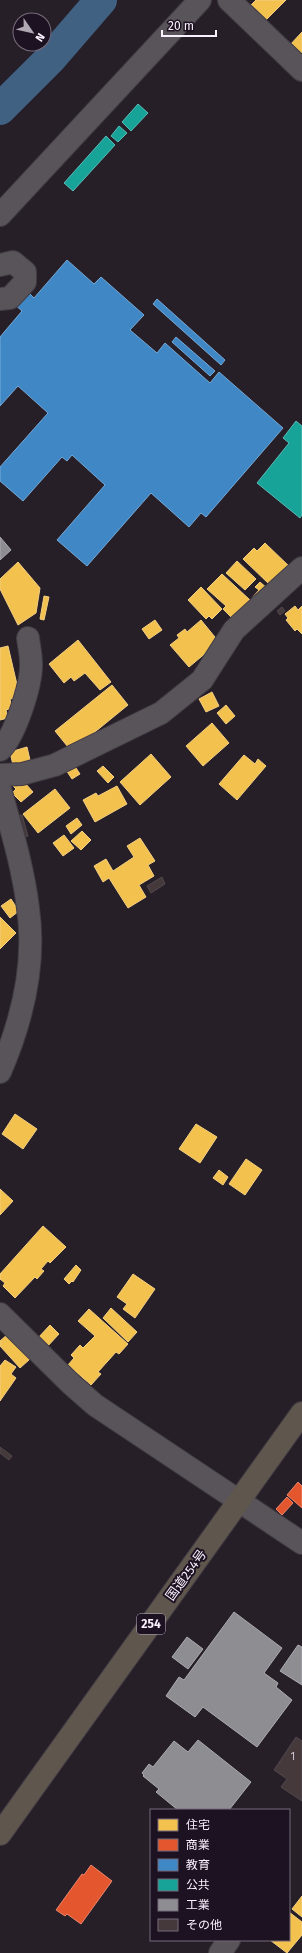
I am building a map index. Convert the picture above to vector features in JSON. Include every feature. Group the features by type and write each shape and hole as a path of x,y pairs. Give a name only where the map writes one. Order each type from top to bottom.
{"highway":[{"name":"国道254号","path":"0,1834 302,1413"}],"street":[{"path":"0,215 200,0"},
{"path":"229,0 302,70"},
{"path":"0,265 13,262 25,272 25,282 10,298 0,299"},
{"path":"0,775 22,774 56,764 161,713 202,680 234,630 302,568"},
{"path":"0,750 6,745 16,727 25,695 31,664 28,638"},
{"path":"0,789 24,881 29,910 30,939 28,966 18,1026 0,1072"},
{"path":"0,1314 71,1384 95,1405 302,1543"},
{"path":"220,1953 228,1941"}],"building: 住宅":[{"path":"256,0 286,0 264,22 249,7"},
{"path":"302,32 302,59 289,46"},
{"path":"265,543 292,569 270,585 243,559 254,548 257,551"},
{"path":"237,561 256,579 245,590 226,573"},
{"path":"18,562 40,588 36,613 18,625 0,589 0,579"},
{"path":"222,574 250,600 233,619 223,609 226,606 207,589"},
{"path":"260,582 268,589 256,602 252,598 259,590 255,587"},
{"path":"201,587 222,609 212,619 209,616 206,619 188,600"},
{"path":"44,596 49,597 44,620 40,619"},
{"path":"295,606 298,610 302,606 302,634 297,629 295,631 286,620 288,618 285,614"},
{"path":"155,620 162,630 149,639 142,629"},
{"path":"201,620 219,642 189,667 170,645 179,638 177,635 185,629 187,632"},
{"path":"78,640 111,682 100,690 85,673 74,681 71,677 64,683 49,664"},
{"path":"8,646 18,689 14,690 16,698 10,699 12,708 6,710 8,718 0,720 0,648"},
{"path":"112,685 128,705 90,736 68,747 55,731"},
{"path":"212,692 219,706 206,712 199,699"},
{"path":"226,705 235,716 226,724 217,713"},
{"path":"212,723 229,743 203,766 186,746"},
{"path":"27,747 30,760 13,765 10,752"},
{"path":"151,754 171,777 140,805 120,782"},
{"path":"244,755 255,764 258,759 266,766 237,800 219,784"},
{"path":"74,765 80,774 72,779 66,770"},
{"path":"103,766 114,777 108,783 97,771"},
{"path":"24,782 33,792 21,802 12,793 16,789 13,786 16,784 19,787"},
{"path":"117,786 127,804 95,822 83,800 96,793 98,796"},
{"path":"55,789 70,808 38,833 23,814"},
{"path":"77,818 82,825 71,834 66,826"},
{"path":"82,831 91,840 81,850 71,841"},
{"path":"64,835 74,848 63,856 53,843"},
{"path":"140,838 155,861 148,865 154,876 139,885 146,897 128,908 109,878 103,882 94,866 106,859 113,871 134,857 127,846"},
{"path":"11,899 19,911 10,918 1,906"},
{"path":"0,917 16,933 0,949"},
{"path":"15,1114 37,1129 23,1149 2,1134"},
{"path":"196,1124 217,1137 200,1163 179,1149"},
{"path":"246,1159 262,1170 245,1195 229,1184"},
{"path":"219,1170 228,1177 223,1185 213,1178"},
{"path":"0,1189 13,1201 0,1215"},
{"path":"43,1226 66,1247 50,1263 48,1261 41,1269 44,1271 37,1279 35,1277 15,1298 3,1286 5,1283 0,1279 0,1274"},
{"path":"76,1265 81,1270 73,1282 72,1281 69,1284 64,1279"},
{"path":"133,1274 155,1289 135,1318 123,1309 127,1304 117,1297"},
{"path":"111,1308 137,1332 128,1342 103,1318"},
{"path":"89,1309 128,1344 119,1354 116,1352 98,1372 101,1374 91,1385 68,1365 74,1358 71,1355 80,1345 83,1348 95,1336 78,1321"},
{"path":"50,1325 59,1334 46,1348 37,1339"},
{"path":"8,1334 30,1359 20,1368 0,1346 0,1341"},
{"path":"5,1360 16,1367 11,1374 16,1378 0,1401 0,1366"},
{"path":"302,1896 302,1917 292,1909"},
{"path":"290,1913 302,1922 302,1935 287,1953 271,1941 290,1941"}],"building: 商業":[{"path":"298,1482 302,1486 302,1508 287,1495"},
{"path":"287,1497 293,1503 282,1515 276,1509"},
{"path":"91,1865 112,1881 81,1924 67,1914 65,1916 56,1910 82,1874 84,1875"}],"building: 教育":[{"path":"67,260 94,284 101,277 144,315 130,330 157,353 165,343 210,383 219,372 283,428 206,517 201,513 189,527 151,493 87,566 57,540 105,485 72,455 67,461 62,457 23,501 0,481 0,467 48,413 18,386 0,406 0,337 22,311 13,303 25,289 34,298"},
{"path":"157,299 225,360 221,365 153,304"},
{"path":"176,337 215,371 210,376 172,342"}],"building: 公共":[{"path":"138,104 148,113 131,131 122,122"},
{"path":"119,126 127,133 118,142 111,136"},
{"path":"106,136 115,145 73,191 64,183"},
{"path":"296,421 302,426 302,515 300,518 257,483 289,443 283,438"}],"building: 工業":[{"path":"0,537 11,550 0,560"},
{"path":"234,1612 282,1648 264,1673 278,1683 276,1687 292,1700 257,1747 203,1707 195,1717 166,1696 179,1677 184,1680"},
{"path":"187,1637 203,1649 188,1669 172,1657"},
{"path":"298,1645 302,1647 302,1685 280,1671"},
{"path":"198,1740 251,1782 230,1809 177,1809 156,1792 159,1789 143,1776 144,1775 142,1773 149,1764 153,1767 174,1741 188,1752"}],"building: その他":[{"path":"282,607 285,611 280,615 277,611"},
{"path":"22,815 28,836 21,838 15,817"},
{"path":"162,877 165,884 151,893 147,886"},
{"path":"0,1447 12,1456 9,1460 0,1453"},
{"path":"296,1737 302,1741 302,1801 281,1787 287,1779 274,1770"}],"waterway":[{"path":"0,109 50,59 101,0"}]}
